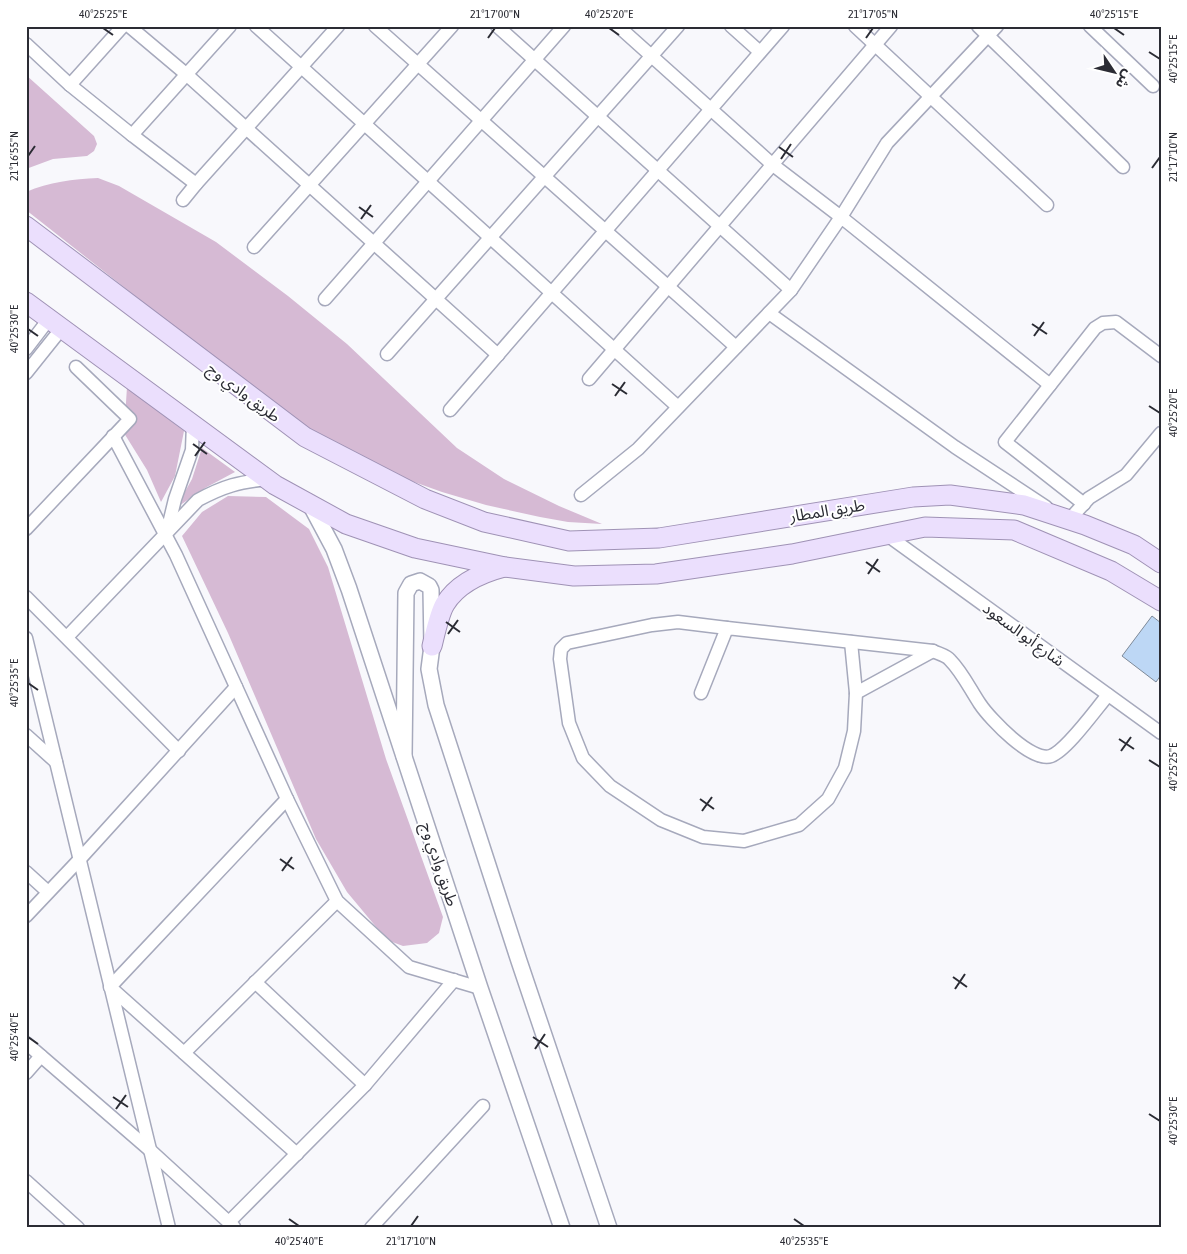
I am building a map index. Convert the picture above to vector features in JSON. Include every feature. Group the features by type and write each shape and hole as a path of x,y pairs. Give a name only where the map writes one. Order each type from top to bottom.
{"main road":[{"name":"طريق وادي وج","path":"26,226 305,437 425,499 484,522"},
{"path":"26,302 268,479 346,524 415,548 506,567 574,576 656,574 792,554 925,528 1014,530 1111,571 1161,601"},
{"name":"طريق المطار","path":"484,522 569,540 659,538 913,497 950,495 1024,505 1065,518 1134,545 1161,562"},
{"path":"432,646 444,605 457,590 484,572 506,567"}],"street":[{"path":"70,85 123,26"},
{"path":"129,26 186,74 498,355"},
{"path":"132,135 230,26"},
{"path":"256,26 678,407"},
{"path":"183,200 338,26"},
{"path":"375,26 736,347"},
{"path":"254,247 452,26"},
{"path":"497,26 791,290"},
{"path":"325,299 564,26"},
{"path":"618,26 773,165 841,217 1050,385"},
{"path":"387,354 678,26"},
{"path":"732,26 760,52"},
{"path":"450,410 783,26"},
{"path":"855,26 1047,205"},
{"path":"589,379 891,26"},
{"path":"978,26 993,31 1123,166"},
{"path":"1090,26 1153,86"},
{"path":"581,495 638,449 791,290 841,217 887,143 993,31"},
{"path":"26,44 70,85 196,184"},
{"path":"769,313 955,446 1065,518 1084,504 1088,498 1126,475 1161,433"},
{"path":"1084,504 1005,442 1095,328 1103,323 1116,322 1161,356"},
{"path":"26,349 56,323"},
{"path":"26,373 56,323"},
{"path":"26,529 130,419 76,367"},
{"path":"166,535 175,499 192,450 193,424"},
{"path":"113,436 166,535 286,799 337,901 409,967 480,988"},
{"path":"67,637 198,500 221,488 244,481 268,479"},
{"name":"طريق وادي وج","path":"310,504 334,549 349,589 480,988 562,1228"},
{"name":"شارع أبو السعود","path":"887,535 1161,733"},
{"path":"404,756 406,593 410,584 425,582 431,590 432,646 428,668 436,705 609,1228"},
{"path":"26,597 179,751"},
{"path":"851,642 856,693 854,730 845,768 828,799 799,825 744,841 703,837 661,820 610,786 583,758 569,723 560,659 561,649 567,643 652,625 678,622 933,651 948,658 958,669 980,705 997,724 1023,747 1038,755 1050,757 1063,749 1108,695"},
{"path":"701,693 727,628"},
{"path":"26,638 169,1228"},
{"path":"856,693 933,651"},
{"path":"26,916 80,860 236,687"},
{"path":"26,735 56,762"},
{"path":"110,987 286,799"},
{"path":"26,872 48,892"},
{"path":"184,1053 337,901"},
{"path":"26,1044 232,1225 297,1154 365,1085 454,980"},
{"path":"255,982 365,1085"},
{"path":"110,987 297,1154"},
{"path":"26,1073 41,1056"},
{"path":"371,1228 483,1106"},
{"path":"26,1181 78,1228"}],"shaded area":[{"path":"26,75 94,136 97,144 94,151 87,156 53,159 26,169"},
{"path":"98,178 119,186 216,242 288,296 347,344 457,448 504,479 559,506 602,524 568,522 540,517 486,505 442,492 403,478 322,438 200,347 26,210 26,192 61,182"},
{"path":"127,387 184,431 175,476 161,502 147,470 124,433"},
{"path":"202,448 235,472 205,488 176,508 192,479"},
{"path":"228,496 266,497 309,529 328,567 386,759 443,917 439,933 427,943 403,946 387,940 347,892 316,839 228,633 182,536 202,512"}],"building":[{"path":"1152,616 1161,623 1161,675 1156,682 1122,656"}]}
